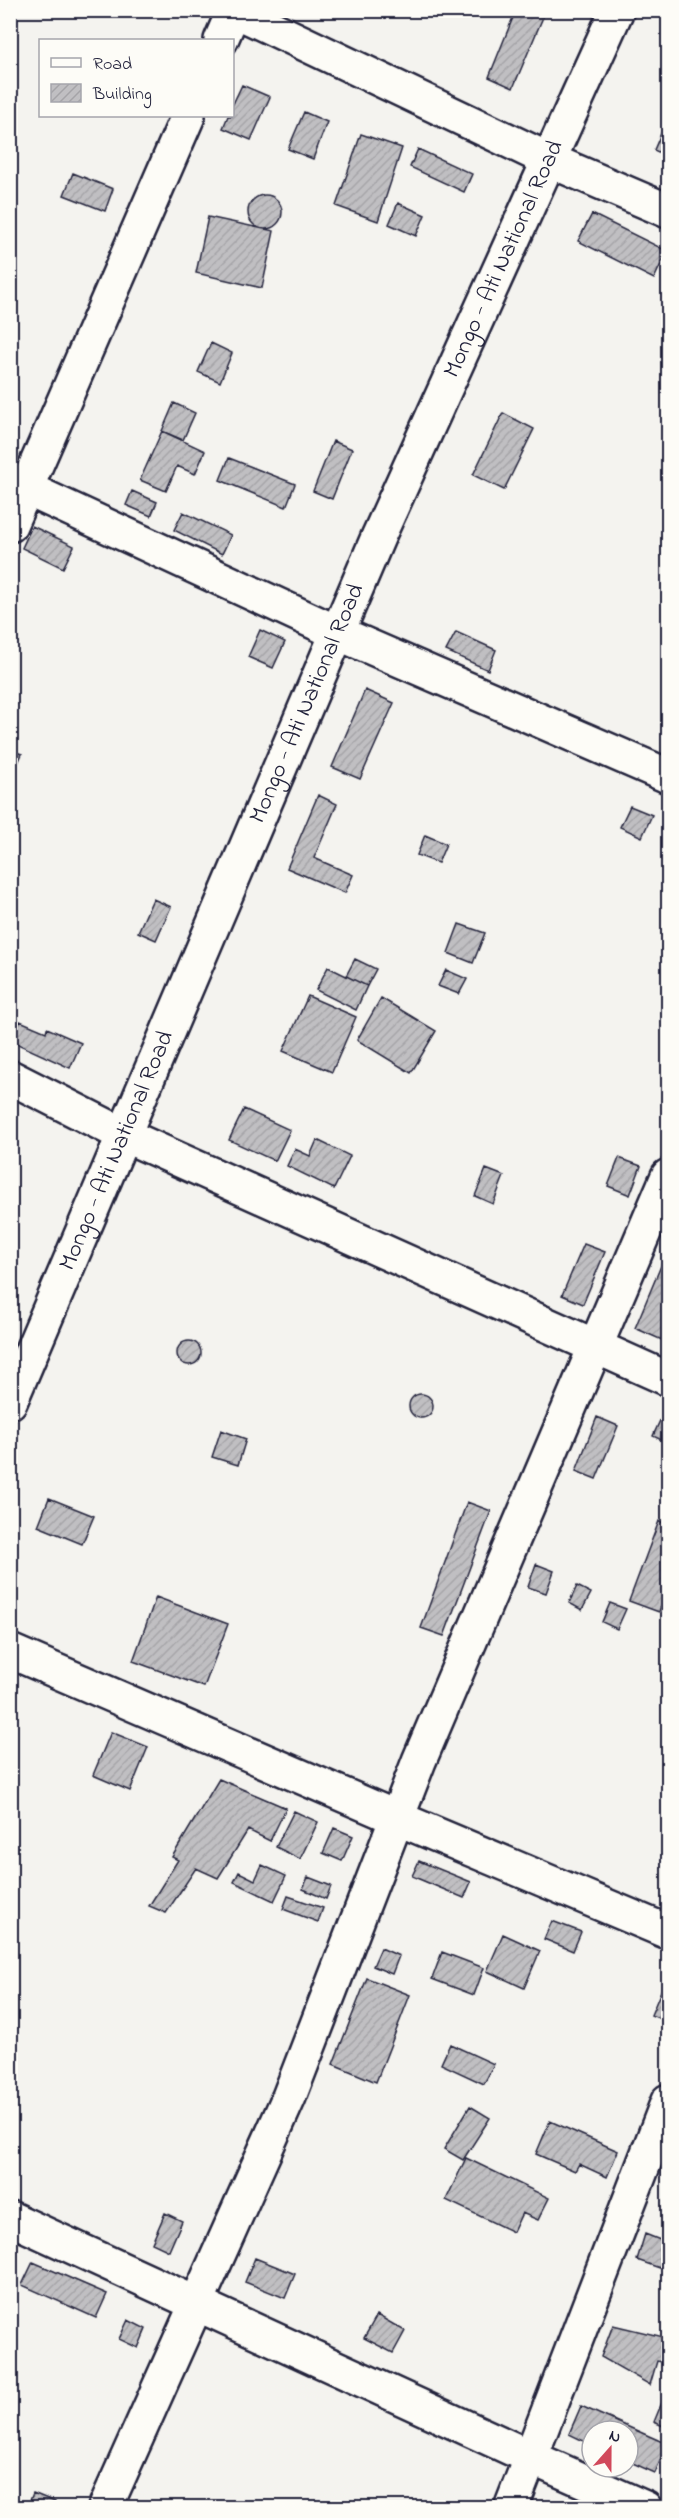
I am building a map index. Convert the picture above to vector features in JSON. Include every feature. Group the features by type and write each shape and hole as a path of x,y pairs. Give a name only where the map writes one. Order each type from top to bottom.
{"street":[{"path":"221,39 234,10 549,160 669,211"},
{"name":"Mongo - Ati National Road","path":"10,1402 338,633 617,10"},
{"path":"10,525 18,485 188,117"},
{"path":"18,485 338,633 669,776"},
{"path":"10,1077 124,1135 669,1379"},
{"path":"105,2508 289,2097 419,1761 669,1176"},
{"path":"10,1651 397,1818 669,1932"},
{"path":"511,2508 669,2101"},
{"path":"10,2218 645,2508"}],"building":[{"path":"516,10 546,10 513,88 489,77"},
{"path":"242,85 270,97 251,140 223,128 228,117 234,117 234,102"},
{"path":"304,112 327,122 313,159 288,149"},
{"path":"668,117 668,157 654,150"},
{"path":"361,134 402,148 378,221 336,206"},
{"path":"418,149 472,174 464,192 410,167"},
{"path":"73,173 113,189 105,211 64,195"},
{"path":"265,195 277,200 282,212 277,224 265,229 253,224 248,212 253,200"},
{"path":"398,203 425,215 416,236 389,224"},
{"path":"592,214 667,251 654,279 578,241"},
{"path":"208,217 274,231 262,288 196,273"},
{"path":"211,343 232,353 220,382 198,372"},
{"path":"174,403 195,413 183,440 162,431"},
{"path":"503,413 534,429 504,490 473,475"},
{"path":"162,431 205,451 195,474 177,466 166,491 140,480"},
{"path":"333,441 352,449 332,499 313,491"},
{"path":"229,458 295,484 286,507 220,480"},
{"path":"132,491 157,502 151,516 126,505"},
{"path":"183,512 231,535 222,554 174,530"},
{"path":"32,526 74,546 63,568 22,548"},
{"path":"260,630 285,642 273,668 248,657"},
{"path":"456,632 496,650 488,670 446,651"},
{"path":"365,690 394,703 360,779 332,767"},
{"path":"10,750 22,754 10,781"},
{"path":"318,795 337,804 314,858 353,875 345,893 287,868"},
{"path":"630,806 652,815 642,837 620,827"},
{"path":"425,835 446,844 438,863 417,855"},
{"path":"153,899 171,907 156,940 138,932"},
{"path":"459,924 485,933 473,963 448,953"},
{"path":"355,959 376,969 367,986 346,976"},
{"path":"328,967 367,986 356,1010 316,990"},
{"path":"446,970 467,979 459,994 438,986"},
{"path":"308,996 356,1017 332,1072 283,1051"},
{"path":"381,998 436,1031 411,1073 357,1040"},
{"path":"20,1021 46,1032 47,1028 81,1043 70,1068 11,1041"},
{"path":"244,1109 290,1130 275,1161 229,1140"},
{"path":"317,1140 350,1156 334,1189 287,1166 295,1149 310,1156"},
{"path":"619,1158 641,1166 630,1195 608,1186"},
{"path":"486,1169 504,1176 493,1204 475,1196"},
{"path":"584,1244 605,1252 583,1304 562,1295"},
{"path":"668,1249 668,1324 662,1340 635,1328"},
{"path":"184,1341 194,1341 201,1348 201,1358 194,1365 184,1365 177,1358 177,1348"},
{"path":"416,1394 426,1394 433,1401 433,1411 426,1418 416,1418 409,1411 409,1401"},
{"path":"663,1414 668,1416 668,1443 653,1436"},
{"path":"597,1417 618,1426 596,1479 576,1471"},
{"path":"221,1430 246,1439 238,1465 212,1457"},
{"path":"49,1498 94,1516 82,1544 38,1526"},
{"path":"467,1502 491,1511 444,1636 421,1628"},
{"path":"659,1521 668,1525 668,1586 659,1612 629,1601"},
{"path":"536,1564 554,1571 546,1593 528,1587"},
{"path":"577,1586 591,1593 582,1610 569,1603"},
{"path":"156,1597 228,1624 204,1687 133,1661"},
{"path":"610,1603 626,1609 617,1629 602,1622"},
{"path":"111,1732 148,1747 130,1791 93,1775"},
{"path":"219,1779 286,1808 270,1841 248,1830 218,1878 196,1868 166,1913 149,1906 178,1860 172,1857"},
{"path":"294,1811 318,1822 300,1859 276,1847"},
{"path":"334,1828 353,1836 342,1861 323,1853"},
{"path":"419,1861 471,1882 464,1898 412,1876"},
{"path":"262,1865 286,1876 274,1901 234,1882 239,1872 255,1880"},
{"path":"308,1877 331,1886 326,1899 303,1889"},
{"path":"288,1896 323,1908 318,1922 283,1909"},
{"path":"552,1921 581,1932 573,1951 544,1939"},
{"path":"503,1934 540,1951 524,1988 487,1971"},
{"path":"381,1948 399,1956 392,1974 373,1966"},
{"path":"442,1952 484,1968 474,1995 432,1979"},
{"path":"668,1974 668,2022 651,2015"},
{"path":"367,1978 410,1995 376,2082 333,2064"},
{"path":"450,2044 494,2064 484,2084 441,2064"},
{"path":"470,2106 490,2118 463,2160 444,2149"},
{"path":"550,2121 618,2151 607,2177 579,2164 575,2171 536,2154"},
{"path":"466,2158 549,2198 538,2220 522,2213 513,2232 446,2200"},
{"path":"165,2213 182,2221 169,2251 152,2243"},
{"path":"645,2234 668,2243 668,2271 637,2260"},
{"path":"255,2258 295,2274 285,2298 245,2282"},
{"path":"33,2262 107,2294 96,2318 22,2285"},
{"path":"377,2315 405,2331 393,2353 364,2338"},
{"path":"128,2320 146,2329 138,2348 119,2339"},
{"path":"613,2325 668,2338 668,2363 657,2361 650,2385 601,2357"},
{"path":"663,2400 668,2402 668,2428 654,2422"},
{"path":"581,2406 610,2419 580,2419 580,2439 569,2434"},
{"path":"640,2432 667,2444 655,2473 640,2466"},
{"path":"33,2493 55,2502 53,2508 27,2508"},
{"path":"338,2501 347,2502 353,2508 332,2508"}]}
